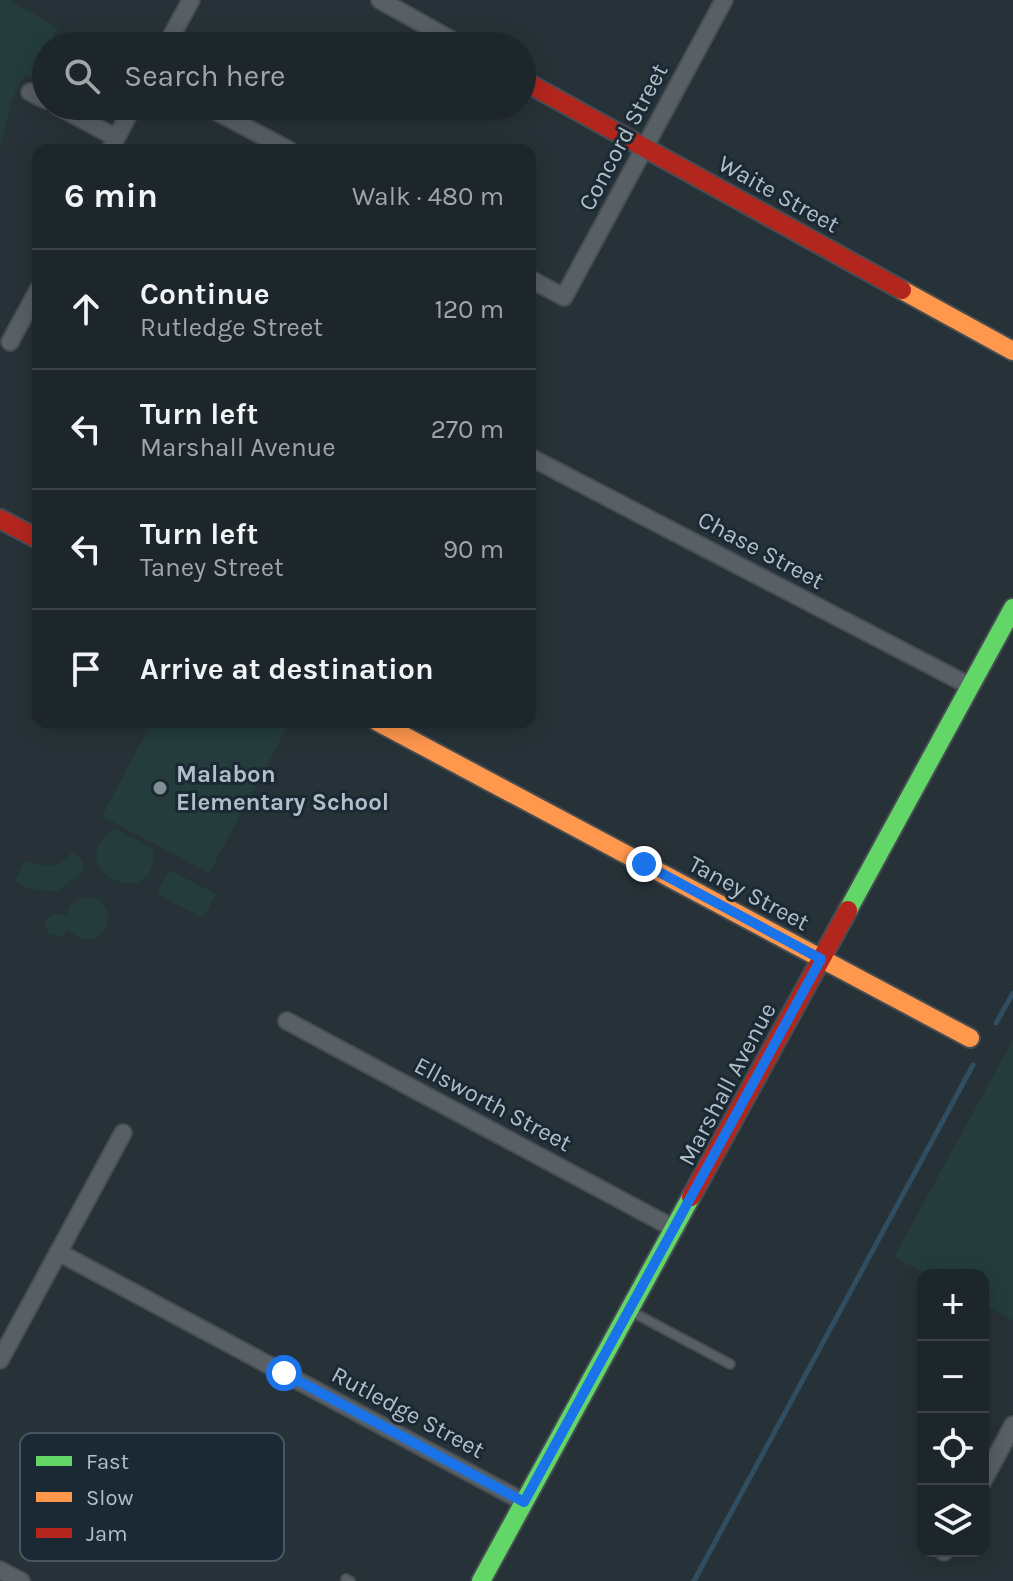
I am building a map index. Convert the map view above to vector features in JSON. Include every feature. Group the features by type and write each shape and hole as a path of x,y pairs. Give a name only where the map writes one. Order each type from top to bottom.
{"street":[{"path":"174,32 191,0"},
{"path":"380,0 437,32"},
{"name":"Concord Street","path":"536,282 564,297 724,0"},
{"name":"Waite Street","path":"536,88 1013,351"},
{"path":"77,120 112,144 125,120"},
{"path":"232,120 278,144"},
{"path":"10,342 32,301"},
{"name":"Chase Street","path":"536,460 970,686"},
{"path":"0,519 32,536"},
{"name":"Marshall Avenue","path":"481,1581 1013,608"},
{"name":"Taney Street","path":"389,728 970,1038"},
{"name":"Ellsworth Street","path":"287,1021 675,1229"},
{"path":"0,1360 123,1133"},
{"name":"Rutledge Street","path":"58,1252 524,1502"},
{"path":"989,1473 1007,1450 1013,1425"},
{"path":"0,1570 21,1581"}],"lane":[{"path":"630,1311 730,1364"}],"green space":[{"path":"0,0 9,0 58,28 56,32 32,32 32,75 25,75 12,100 0,148"},
{"path":"149,728 287,728 209,873 102,816"},
{"path":"116,829 153,849 150,870 141,881 127,883 113,879 102,869 96,857 100,843"},
{"path":"72,852 81,858 84,867 78,877 59,891 29,889 15,881 25,860 51,866 62,862"},
{"path":"169,870 216,894 203,918 157,894"},
{"path":"85,897 98,900 105,907 108,917 100,934 92,939 81,938 69,930 60,937 48,933 45,925 48,918 55,913 66,916 71,904"},
{"path":"1013,1040 1013,1320 989,1307 989,1269 917,1269 894,1257"}],"waterway":[{"path":"996,1023 1013,993"},
{"path":"694,1581 973,1065"}],"traffic: fast":[{"path":"848,910 1013,608"},
{"path":"481,1581 691,1197"}],"traffic: slow":[{"path":"902,290 1013,351"},
{"path":"389,728 970,1038"}],"traffic: jam":[{"path":"536,88 902,290"},
{"path":"0,519 32,536"},
{"path":"691,1197 848,910"}],"place":[{"name":"Malabon Elementary School","path":"160,788"}],"route":[{"path":"284,1373 524,1502 821,959 644,864"}]}
